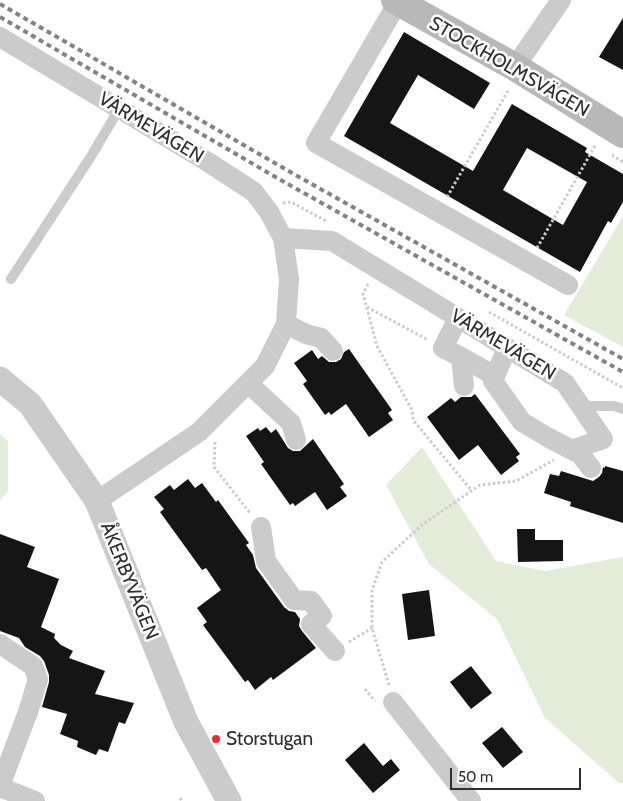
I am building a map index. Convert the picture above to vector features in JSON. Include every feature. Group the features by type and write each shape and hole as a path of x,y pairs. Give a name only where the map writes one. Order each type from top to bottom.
{"main road":[{"name":"STOCKHOLMSVÄGEN","path":"397,1 512,78 623,134"}],"street":[{"path":"512,78 561,0"},
{"path":"397,1 316,143 568,284"},
{"name":"VÄRMEVÄGEN","path":"0,37 208,162 254,192 283,238 289,279 286,324 265,366 198,432 97,501"},
{"name":"VÄRMEVÄGEN","path":"283,238 332,241 565,383 603,439 572,450"},
{"path":"458,318 443,348 495,376"},
{"path":"286,324 306,334 321,338 333,351"},
{"path":"508,348 493,381 522,422 580,454 591,468"},
{"path":"461,357 464,386"},
{"name":"ÅKERBYVÄGEN","path":"0,379 30,404 97,501 186,722 229,801"},
{"path":"248,383 291,423 296,440"},
{"path":"261,527 266,561 294,600 310,602 322,616 311,624 335,650"},
{"path":"0,644 33,666 38,679 28,712 0,786 35,801"},
{"path":"394,702 471,801"}],"lane":[{"path":"11,279 90,158 119,109"},
{"path":"581,406 614,406 623,409"}],"path":[{"path":"444,203 512,78"},
{"path":"534,254 596,144"},
{"path":"375,267 363,294 376,346 412,410 414,420 472,492"},
{"path":"366,307 443,348"},
{"path":"217,414 214,468 261,527"},
{"path":"394,702 372,628 372,590 382,562 423,524 480,485 516,480 572,450"},
{"path":"335,650 372,628"}],"green space":[{"path":"623,216 623,347 564,315"},
{"path":"0,434 8,441 8,491 0,501"},
{"path":"422,447 496,561 545,571 623,557 623,783 619,783 545,718 497,619 429,564 386,485"}],"building":[{"path":"623,18 623,70 599,57"},
{"path":"404,32 490,83 474,109 418,75 390,123 473,171 512,104 587,148 585,152 623,174 623,202 611,223 608,221 580,272 344,136","holes":["527,148 587,182 563,225 503,190"]},
{"path":"349,349 392,410 388,413 393,420 369,437 346,404 331,415 329,412 325,415 303,384 307,381 294,363 312,350 318,359 322,356 329,362 336,362"},
{"path":"475,394 520,454 516,457 519,461 501,475 478,445 459,460 427,417 451,398 455,402 461,397 471,397"},
{"path":"266,427 271,433 276,429 288,448 293,451 300,451 313,439 344,484 340,487 347,496 327,510 315,492 295,506 293,503 290,505 261,464 264,462 246,436 258,428 260,431"},
{"path":"605,466 623,471 623,523 570,506 571,502 544,493 550,474 559,476 561,471 593,481 599,477"},
{"path":"188,479 195,488 202,483 216,502 218,500 249,543 246,545 253,555 256,568 284,607 289,611 295,612 300,619 299,626 316,648 273,680 271,677 255,690 248,680 245,682 203,625 207,622 197,608 221,590 206,568 202,570 160,512 164,509 154,497 170,485 174,490"},
{"path":"517,529 535,529 535,540 563,540 563,561 518,562"},
{"path":"0,534 35,547 27,567 59,579 41,627 55,634 54,638 61,645 73,651 69,658 105,671 95,694 134,703 125,724 119,722 108,752 99,749 96,755 77,747 78,741 60,734 67,714 42,707 49,682 49,675 44,661 40,656 25,647 19,638 0,631"},
{"path":"429,590 435,636 408,640 402,594"},
{"path":"471,666 492,693 471,709 450,682"},
{"path":"502,727 523,752 503,768 482,743"},
{"path":"364,743 383,766 391,759 400,770 373,793 345,760"}],"railway":[{"path":"0,4 285,169 623,359"},
{"path":"0,17 279,179 623,372"}],"place":[{"name":"Storstugan","path":"216,739"}]}
